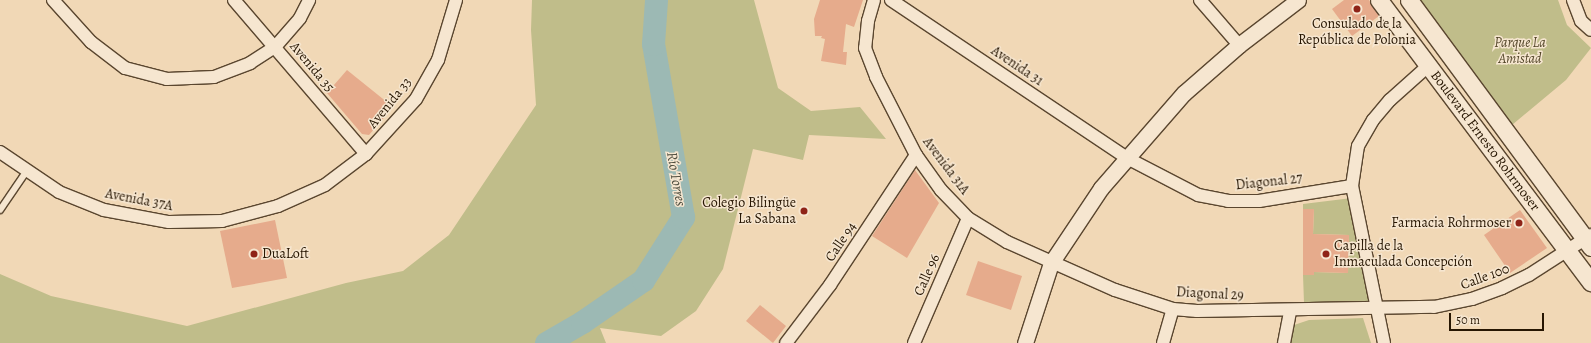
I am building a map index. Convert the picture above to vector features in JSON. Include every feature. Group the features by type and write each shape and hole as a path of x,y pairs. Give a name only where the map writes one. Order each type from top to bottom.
{"main road":[{"name":"Boulevard Ernesto Rohrmoser","path":"1378,0 1591,282"},
{"name":"Boulevard Ernesto Rohrmoser","path":"1409,0 1589,240"}],"street":[{"path":"53,0 91,42 125,68 167,79 214,77 250,63 275,47 300,18 309,0"},
{"name":"Avenida 35","path":"234,0 366,154"},
{"name":"Avenida 33","path":"366,154 416,99 438,60 456,0"},
{"name":"Avenida 31A","path":"874,0 868,20 865,48 880,84 916,155 941,190 968,218 1007,242 1051,262"},
{"name":"Avenida 31","path":"891,0 1127,158"},
{"path":"1200,0 1239,45"},
{"path":"1025,343 1051,262 1077,222 1127,158 1184,93 1239,45 1298,0"},
{"path":"1573,0 1581,21 1591,30"},
{"path":"1384,343 1352,186 1358,146 1373,120 1390,100 1428,66"},
{"name":"Avenida 37A","path":"0,152 26,172 59,192 104,210 169,222 222,221 278,206 325,185 366,154"},
{"name":"Calle 94","path":"786,343 830,285 916,155"},
{"name":"Diagonal 27","path":"1127,158 1198,195 1228,201 1259,201 1352,186"},
{"name":"Calle 96","path":"914,343 968,218"},
{"name":"Calle 100","path":"1376,307 1434,307 1472,299 1529,276 1568,251 1589,240"},
{"name":"Diagonal 29","path":"1051,262 1115,290 1173,309 1290,311 1376,307"},
{"path":"1163,343 1173,309"},
{"path":"1284,343 1290,311"}],"lane":[{"path":"0,210 26,172"}],"green space":[{"path":"532,0 754,0 778,88 811,111 860,107 886,139 809,135 803,160 753,149 723,269 696,311 661,336 600,328 606,343 0,343 0,274 51,296 187,326 346,283 403,271 449,235 536,105 531,30"},
{"name":"Parque La Amistad","path":"1418,0 1558,0 1567,25 1591,48 1566,80 1512,125"},
{"path":"1352,198 1371,302 1304,303 1303,275 1313,275 1314,272 1348,273 1349,235 1313,234 1314,209 1303,209 1303,204"},
{"path":"1363,318 1371,343 1291,343 1294,325 1309,320"}],"building":[{"path":"820,0 863,0 854,27 846,24 843,52 847,52 846,65 821,61 825,39 821,38 822,36 815,36 814,19"},
{"path":"1344,0 1369,0 1379,16 1352,36 1332,9"},
{"path":"347,70 393,107 369,135 362,134 327,93"},
{"path":"915,170 939,203 907,258 872,236"},
{"name":"Capilla de la Inmaculada Concepción","path":"1303,209 1314,209 1313,234 1349,235 1348,273 1314,272 1314,275 1303,275"},
{"path":"1520,210 1547,248 1510,273 1484,235"},
{"name":"DuaLoft","path":"275,220 287,278 232,288 220,231"},
{"path":"978,261 1022,276 1011,310 966,295"},
{"path":"760,305 786,326 773,343 746,321"}],"waterway":[{"name":"Río Torres","path":"546,343 582,322 643,280 683,217 653,44 656,0"}],"place":[{"name":"Consulado de la República de Polonia","path":"1357,9"},
{"name":"Colegio Bilingüe La Sabana","path":"804,211"},
{"name":"Farmacia Rohrmoser","path":"1519,223"},
{"name":"DuaLoft","path":"254,254"},
{"name":"Capilla de la Inmaculada Concepción","path":"1326,254"}]}
